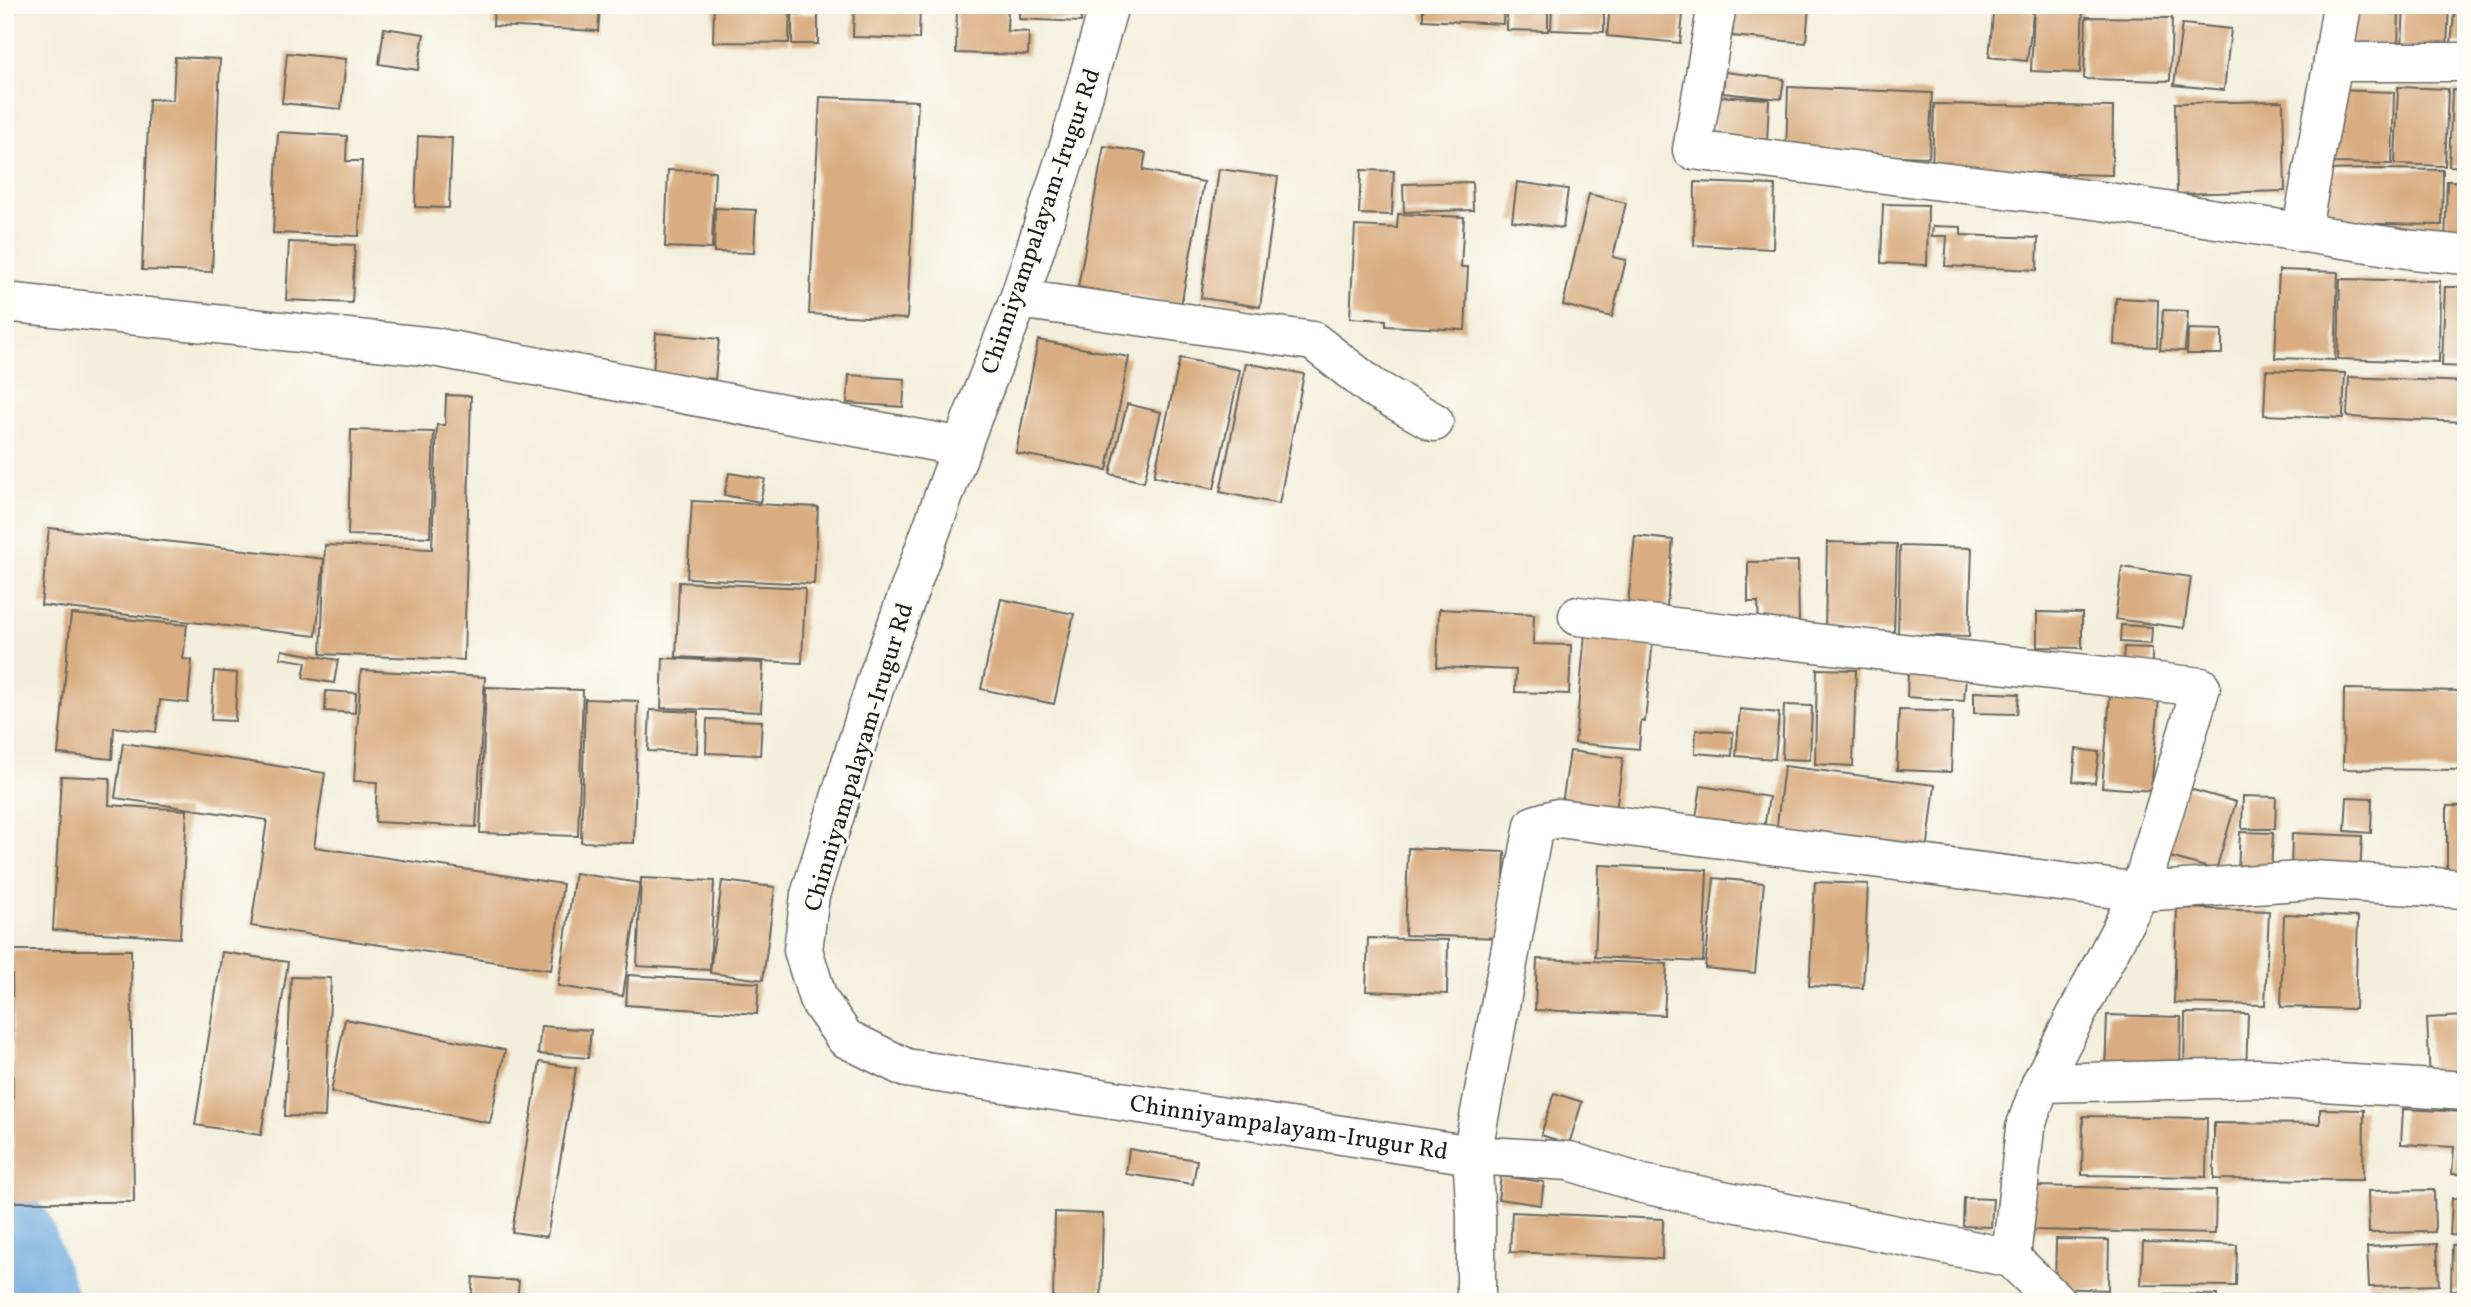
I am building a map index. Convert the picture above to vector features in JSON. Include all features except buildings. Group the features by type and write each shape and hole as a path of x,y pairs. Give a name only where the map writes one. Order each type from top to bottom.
{"street":[{"name":"Chinniyampalayam-Irugur Rd","path":"1109,5 1070,143 1018,299 877,679 810,895 803,950 818,999 845,1038 906,1068 1472,1155 1476,1217 1476,1302"},
{"path":"1717,5 1692,150 2102,201 2413,250 2466,255"},
{"path":"2301,233 2342,5"},
{"path":"2333,62 2466,62"},
{"path":"1018,299 1313,341 1372,387 1434,422"},
{"path":"5,302 433,347 962,447"},
{"path":"1578,616 2201,687 2140,892 2040,1083 2025,1128 2011,1258"},
{"path":"2057,1302 2011,1258 1643,1184 1569,1161 1472,1155 1534,825 1558,818 2140,892 2313,880 2466,889"},
{"path":"2040,1083 2259,1078 2466,1091"}],"waterway":[{"path":"5,1231 19,1232 44,1302"}]}
